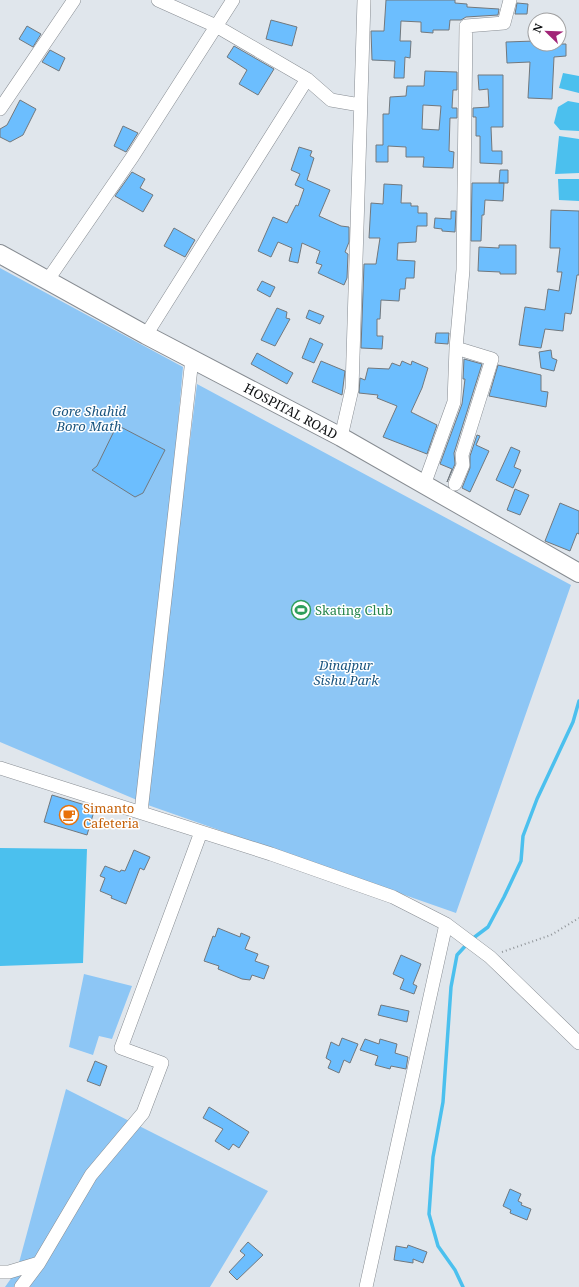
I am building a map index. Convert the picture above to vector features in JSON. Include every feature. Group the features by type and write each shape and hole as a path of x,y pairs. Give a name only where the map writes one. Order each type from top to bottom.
{"main road":[{"name":"HOSPITAL ROAD","path":"0,254 192,359 341,437 579,573"}],"street":[{"path":"0,109 74,0"},
{"path":"158,0 216,26 307,78 331,100 360,105"},
{"path":"47,281 133,156 232,0"},
{"path":"341,437 352,389 364,0"},
{"path":"424,485 454,402 456,348 463,270 466,26 504,23 510,0"},
{"path":"146,334 307,78"},
{"path":"455,484 463,465 462,455 492,359 456,348"},
{"path":"141,812 192,359"},
{"path":"0,768 272,854 393,897 451,927 479,948 579,1043"},
{"path":"22,1287 39,1263 91,1175 143,1113 162,1063 121,1048 201,832"},
{"path":"366,1287 451,927"},
{"path":"0,1272 9,1272 39,1263"}],"path":[{"path":"490,957 551,935 579,918"}],"green space":[{"name":"Gore Shahid Boro Math","path":"0,268 183,367 144,803 0,742"},
{"name":"Dinajpur Sishu Park","path":"197,384 571,585 456,913 145,804"},
{"path":"84,974 132,986 112,1039 99,1036 93,1055 69,1047"},
{"path":"66,1089 268,1191 210,1287 5,1287 17,1270"}],"shaded area":[{"path":"563,73 579,76 579,93 559,88"},
{"path":"568,101 579,103 579,131 560,130 554,123 558,107"},
{"path":"559,136 579,139 579,173 555,174"},
{"path":"558,179 579,179 579,201 559,200"},
{"path":"0,848 87,849 83,963 0,966"}],"building":[{"path":"386,0 455,0 455,3 467,4 467,7 499,9 498,15 466,17 461,20 450,20 449,30 433,30 433,33 421,32 421,22 401,21 400,41 411,41 410,58 405,57 404,78 394,78 395,61 372,60 371,31 384,31"},
{"path":"517,3 528,4 527,14 515,14"},
{"path":"271,20 297,27 292,46 266,39"},
{"path":"27,26 41,34 33,47 19,39"},
{"path":"527,41 527,52 566,52 566,56 554,57 552,99 528,98 530,62 507,63 506,42"},
{"path":"234,46 274,69 258,95 239,84 247,70 227,57"},
{"path":"50,50 65,58 59,71 42,62"},
{"path":"425,71 457,72 457,90 453,90 452,108 457,108 457,118 450,118 449,151 454,152 453,168 423,167 424,157 406,157 406,147 388,146 388,162 376,162 376,145 383,145 383,114 389,114 390,97 406,96 407,86 424,86","holes":["423,105 441,106 439,130 422,129"]},
{"path":"478,75 503,75 503,127 491,127 492,151 502,151 502,164 480,163 480,136 476,136 476,117 473,117 473,108 489,107 488,89 479,90"},
{"path":"20,100 36,109 23,135 10,142 0,137 0,129 7,125"},
{"path":"123,126 138,133 126,152 114,146"},
{"path":"299,147 312,151 310,156 314,158 307,180 330,190 319,216 341,226 349,227 349,242 345,252 348,254 347,278 344,285 318,273 322,265 316,263 320,251 302,243 298,263 289,261 292,248 278,242 271,257 258,251 273,217 287,223 296,205 298,206 304,189 295,185 300,174 291,170"},
{"path":"500,170 508,170 508,183 499,183"},
{"path":"132,172 145,179 140,188 153,195 143,212 115,196"},
{"path":"472,183 504,183 503,201 485,200 484,215 482,215 481,241 471,241"},
{"path":"384,184 402,185 401,203 411,203 411,206 418,206 418,213 427,213 427,226 417,226 416,242 398,243 397,260 415,261 414,278 406,278 405,289 400,289 399,301 381,300 380,319 377,319 377,336 383,336 382,349 361,348 364,264 376,264 380,238 369,238 371,203 383,204"},
{"path":"551,210 579,211 579,275 577,275 572,310 571,314 565,313 563,331 545,329 541,348 519,345 525,307 545,310 548,289 559,291 562,272 557,272 560,248 550,248"},
{"path":"451,211 456,211 455,232 442,231 442,229 434,228 435,218 451,219"},
{"path":"174,228 195,240 185,257 164,246"},
{"path":"499,245 516,245 516,274 500,274 500,272 478,271 479,247 499,248"},
{"path":"262,281 275,287 270,297 257,290"},
{"path":"277,308 287,312 286,318 290,319 275,346 261,340"},
{"path":"309,310 324,316 320,324 306,318"},
{"path":"436,333 449,333 448,344 435,343"},
{"path":"310,338 323,344 314,363 302,358"},
{"path":"551,350 552,358 557,360 554,371 541,368 539,352"},
{"path":"257,353 293,373 287,384 251,364"},
{"path":"464,359 482,364 454,453 455,464 447,482 452,469 440,464 462,404 465,379 463,379"},
{"path":"321,361 345,371 342,395 312,382"},
{"path":"402,361 411,365 412,361 428,368 422,388 411,412 437,425 427,454 383,437 397,406 377,398 378,395 359,393 360,378 365,380 368,368 389,369 392,363 400,366"},
{"path":"498,365 541,375 541,391 548,392 546,407 489,396"},
{"path":"117,425 165,450 143,493 135,497 92,470 97,466"},
{"path":"477,435 480,436 476,445 489,451 470,492 462,488 470,468 470,456"},
{"path":"511,447 520,451 514,467 521,470 513,488 496,480"},
{"path":"515,489 529,495 520,515 507,510"},
{"path":"560,503 579,511 579,534 577,533 570,551 545,541"},
{"name":"Simanto Cafeteria","path":"52,795 95,808 87,835 44,822"},
{"path":"134,850 150,857 144,870 140,868 126,904 111,898 112,896 100,891 105,878 100,876 105,866 120,872 121,870 125,871"},
{"path":"218,928 240,937 241,933 250,937 245,949 258,954 255,961 269,966 264,979 252,975 250,980 242,979 218,969 219,966 204,961 213,936 215,937"},
{"path":"401,955 421,964 413,984 417,986 414,994 400,989 404,979 393,974"},
{"path":"381,1005 409,1011 407,1022 378,1015"},
{"path":"342,1038 358,1044 350,1063 344,1060 339,1073 328,1068 331,1061 326,1058 331,1042 339,1046"},
{"path":"365,1039 379,1044 380,1039 397,1044 395,1053 408,1057 406,1069 391,1066 390,1069 375,1065 378,1056 360,1050"},
{"path":"95,1061 107,1066 100,1086 87,1081"},
{"path":"209,1107 249,1132 239,1148 233,1144 229,1150 215,1141 223,1129 203,1118"},
{"path":"510,1189 521,1194 518,1201 522,1203 521,1205 531,1209 527,1220 510,1213 511,1210 503,1206"},
{"path":"248,1242 263,1255 237,1280 229,1272 245,1255 240,1251"},
{"path":"408,1245 427,1252 423,1263 413,1259 413,1263 394,1260 396,1246 407,1248"}],"waterway":[{"path":"472,939 488,927 521,861 523,836 537,799 573,722 579,701"},
{"path":"463,1287 455,1270 438,1246 429,1214 433,1157 443,1102 451,987 457,955 468,943"}],"place":[{"name":"Skating Club","path":"301,610"},
{"name":"Simanto Cafeteria","path":"69,815"}]}
